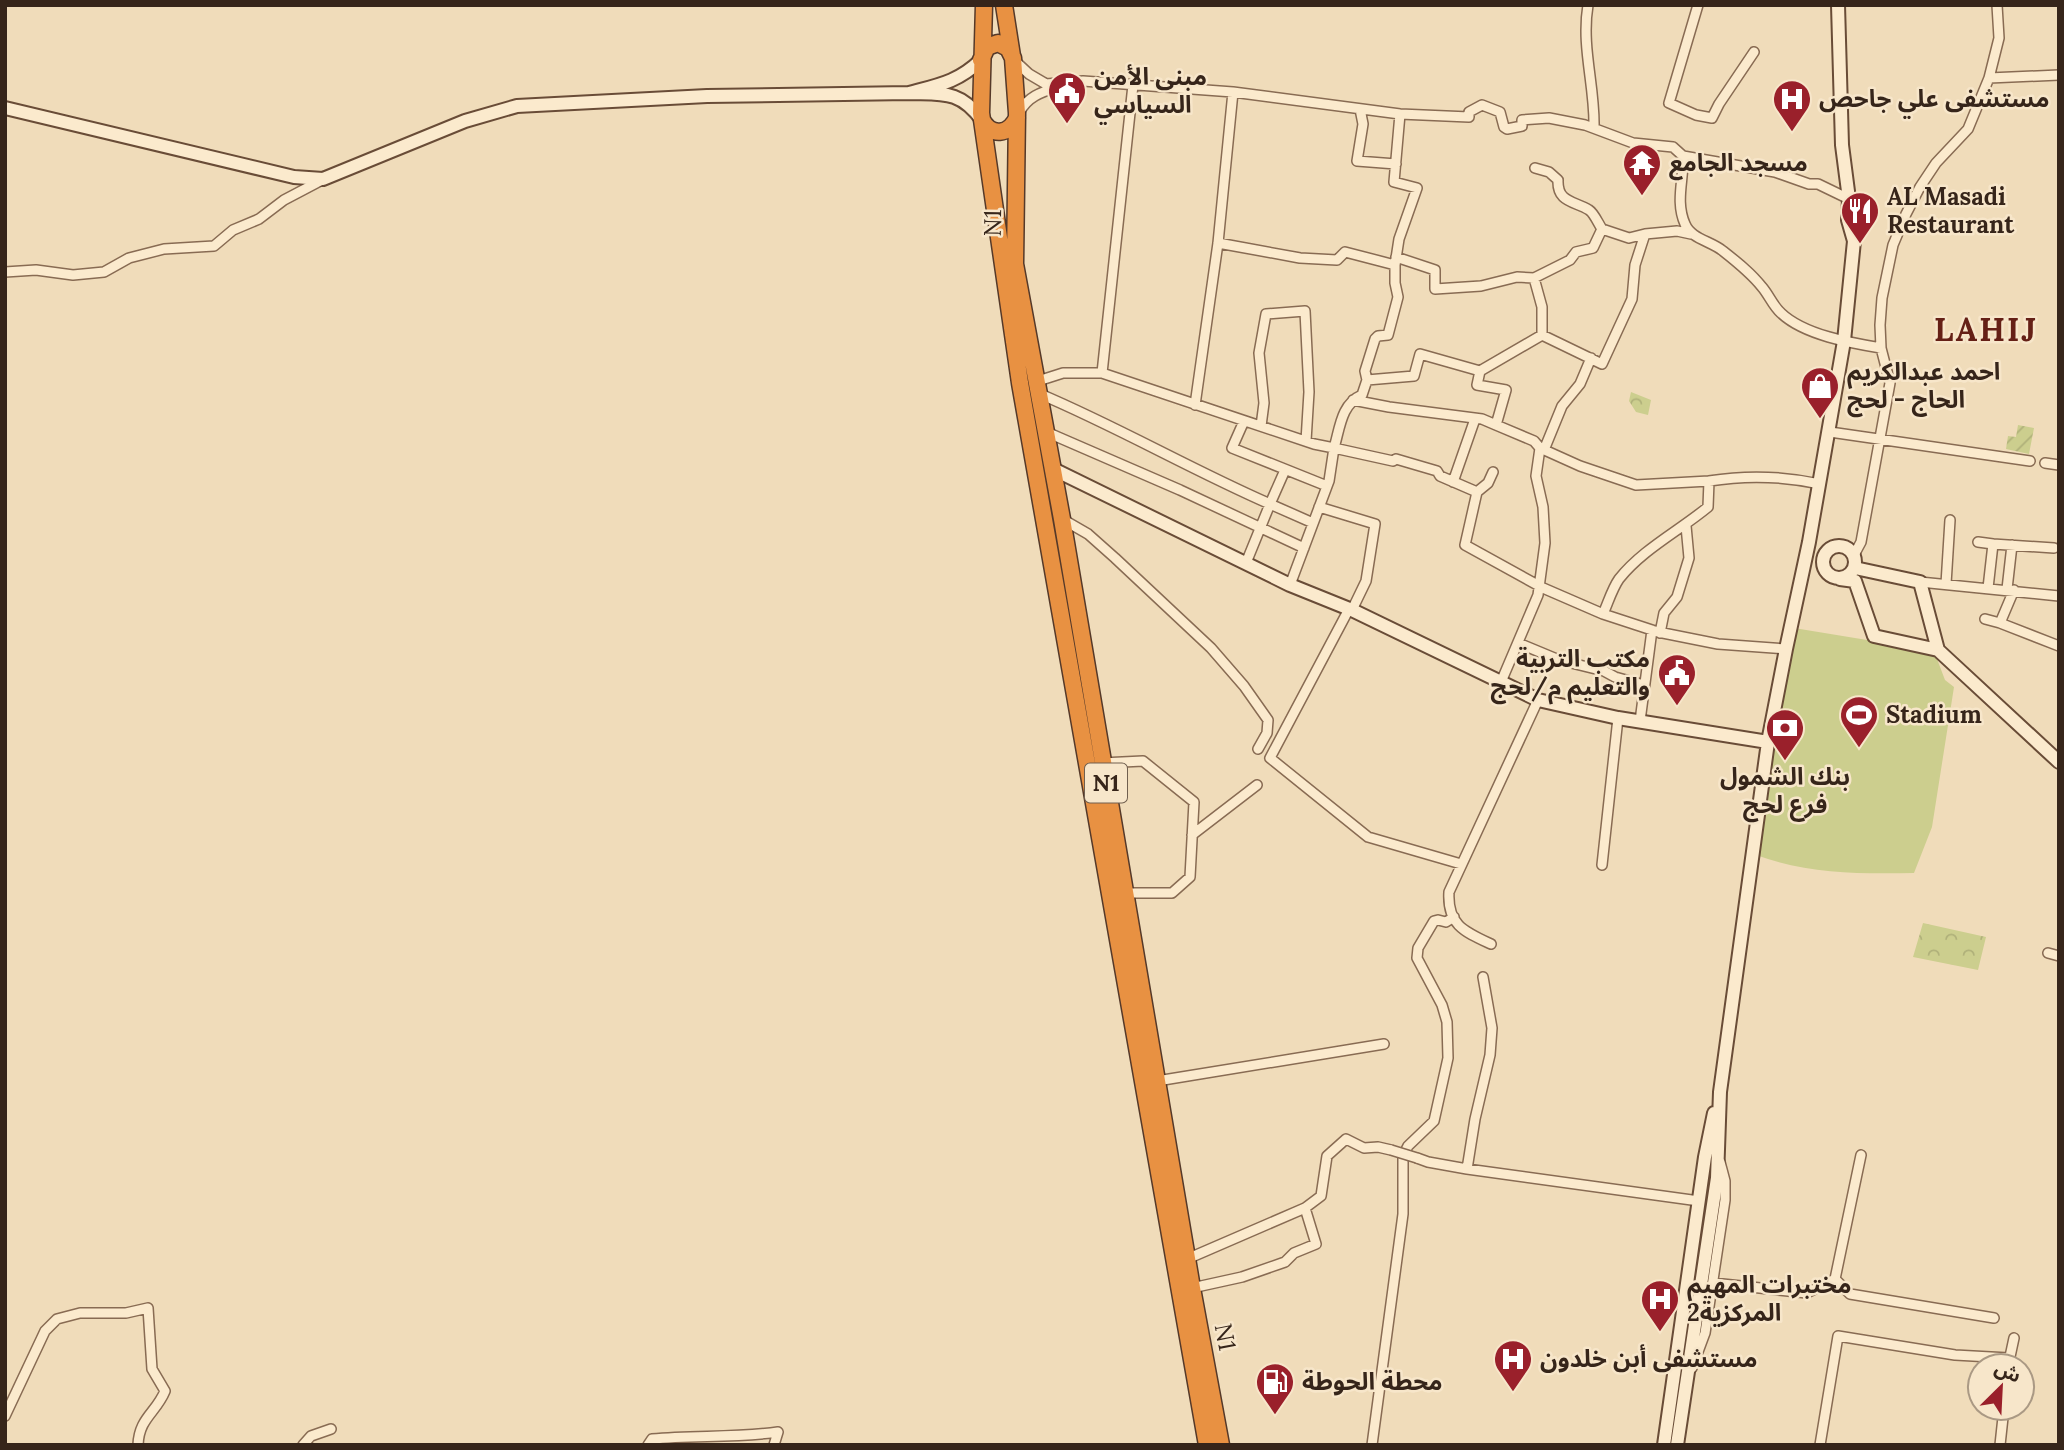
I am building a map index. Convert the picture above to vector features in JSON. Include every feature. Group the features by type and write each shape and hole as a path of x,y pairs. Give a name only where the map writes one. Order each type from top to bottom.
{"highway":[{"name":"N1","path":"984,5 982,120 1020,383 1207,1445"},
{"path":"1004,5 1013,58"},
{"path":"981,60 987,47 998,43 1008,48 1013,58"},
{"name":"N1","path":"1013,58 1017,118 1015,264 1039,387 1221,1445"},
{"path":"982,120 988,128 998,132 1010,129 1017,118"}],"street":[{"path":"1588,5 1587,67 1591,78 1594,127"},
{"path":"1698,5 1669,103 1696,115 1712,118 1754,52"},
{"path":"1677,1445 1718,1156 1720,1092 1768,742 1820,484 1844,341 1854,241 1848,220 1849,199 1842,145 1838,5"},
{"path":"1838,545 1826,551 1822,563 1824,569 1837,578 1847,577 1861,542 1890,383 1881,348 1882,298 1893,245 1906,214 1936,163 1968,129 1989,78 1999,38 1997,5"},
{"path":"1013,58 1029,74 1046,84 1083,81 1233,92 1399,114 1469,117 1469,111 1482,105 1500,112 1507,129 1522,126 1522,120 1549,118 1594,127 1633,143 1673,147 1683,156 1775,172 1809,184 1818,184 1849,199"},
{"path":"909,93 951,83 981,60"},
{"path":"1989,78 2059,75"},
{"path":"1017,118 1027,100 1035,95 1083,81"},
{"path":"1102,373 1133,85"},
{"path":"1195,405 1218,243 1233,92"},
{"path":"5,272 36,270 73,275 104,272 129,258 164,249 214,246 233,230 259,219 284,200 323,179 465,121 517,106 706,96 909,93 953,95 966,103 982,120"},
{"path":"5,108 294,177 323,179"},
{"path":"1360,109 1363,124 1357,161 1396,164"},
{"path":"1290,584 1327,486 1344,412 1352,400 1362,395 1367,380 1365,371 1375,339 1388,335 1398,297 1395,283 1399,239 1417,188 1394,182 1399,114"},
{"path":"1683,156 1678,206 1691,234"},
{"path":"1535,168 1549,172 1558,180 1558,188 1569,203 1590,210 1602,229 1629,238 1677,231 1691,234 1714,244 1740,264 1763,288 1781,314 1807,328 1844,341 1881,348"},
{"path":"1218,243 1317,259 1337,260 1345,252 1396,261 1435,270 1435,289 1481,286 1517,277 1534,278 1570,260 1576,252 1593,248 1602,229"},
{"path":"1542,335 1602,364 1632,299 1635,265 1645,234"},
{"path":"1534,278 1542,307 1542,335"},
{"path":"1261,426 1264,403 1259,353 1266,314 1305,311 1309,392 1306,441"},
{"path":"1367,380 1414,376 1420,354 1480,371 1542,335"},
{"path":"1501,682 1538,595 1545,543 1543,507 1536,476 1542,449 1562,406 1580,384 1591,358"},
{"path":"1480,371 1477,385 1506,390 1496,425"},
{"path":"1313,523 1215,480 1076,409 1039,387 1063,373 1102,373 1306,441 1393,461 1396,459 1437,471 1440,476 1477,492"},
{"path":"1352,400 1475,419 1496,425 1534,441 1542,449 1580,466 1636,485 1766,477 1820,484"},
{"path":"1453,482 1475,419"},
{"path":"1244,421 1232,448 1327,486"},
{"path":"1045,431 1117,461 1304,548"},
{"path":"1829,432 2030,461"},
{"path":"2045,463 2059,465"},
{"path":"1052,469 1538,700 1618,718 1768,742"},
{"path":"1246,563 1285,470"},
{"path":"1493,472 1488,483 1477,492 1465,545 1539,586 1603,614 1656,632 1718,644 1786,649"},
{"path":"1603,614 1619,580 1642,555 1686,526 1708,507 1709,481"},
{"path":"1320,507 1375,524 1366,581 1270,758 1368,836 1461,864"},
{"path":"1062,519 1088,534 1211,648 1268,720 1267,733 1258,749"},
{"path":"1946,584 1950,520"},
{"path":"1640,721 1644,685 1656,632 1664,613 1677,597 1689,558 1686,526"},
{"path":"1809,542 1844,546 1855,561 1920,582 2059,596"},
{"path":"1978,542 2054,548"},
{"path":"1988,588 1993,544"},
{"path":"2000,623 2011,590 2012,545"},
{"path":"1803,572 1855,581 1874,636 1938,650 2059,762"},
{"path":"1920,582 1938,650"},
{"path":"1985,619 2059,646"},
{"path":"1518,643 1559,660 1604,671 1644,685"},
{"path":"1491,944 1462,931 1454,918 1449,892 1538,700"},
{"path":"1602,865 1618,718"},
{"path":"1102,763 1143,761 1194,802 1190,877 1172,893 1125,893"},
{"path":"1192,835 1257,785"},
{"path":"1372,1445 1404,1214 1403,1156 1408,1146 1434,1121 1448,1058 1449,1040 1444,1013 1417,951 1434,921 1446,922 1454,918"},
{"path":"2048,953 2059,956"},
{"path":"1467,1169 1490,1055 1492,1028 1483,976"},
{"path":"1157,1081 1384,1044"},
{"path":"1664,1445 1709,1135 1720,1092"},
{"path":"1188,1259 1305,1208 1321,1196 1327,1156 1346,1139 1364,1147 1378,1147 1428,1162 1467,1169 1699,1200"},
{"path":"1835,1279 1861,1155"},
{"path":"1688,1376 1703,1341 1726,1194 1718,1156"},
{"path":"1192,1288 1242,1277 1285,1262 1294,1253 1316,1244 1305,1208"},
{"path":"1713,1283 1807,1293 1835,1279"},
{"path":"1835,1279 1850,1294 1994,1318"},
{"path":"5,1416 9,1397 45,1331 57,1319 80,1313 126,1313 148,1308 152,1369 165,1391 160,1402 144,1419 138,1435 138,1445"},
{"path":"1820,1445 1838,1336 1966,1356"},
{"path":"2010,1352 2014,1338"},
{"path":"2000,1445 2002,1422"},
{"path":"303,1445 311,1436 331,1429"},
{"path":"648,1445 652,1439 684,1436 730,1437 778,1432 774,1445"}],"green space":[{"path":"1631,392 1651,400 1648,415 1636,412 1629,401"},
{"path":"2018,425 2034,428 2029,454 2006,449 2008,436 2016,437"},
{"name":"Stadium","path":"1794,628 1934,651 1945,680 1954,687 1932,827 1914,873 1854,873 1814,869 1756,855"},
{"path":"1923,923 1986,937 1978,970 1913,957"}],"place":[{"name":"مبنى الأمن السياسي","path":"1067,125"},
{"name":"مستشفى علي جاحص","path":"1792,133"},
{"name":"مسجد الجامع","path":"1642,197"},
{"name":"AL Masadi Restaurant","path":"1860,245"},
{"name":"احمد عبدالكريم الحاج - لحج","path":"1820,420"},
{"name":"مكتب التربية والتعليم م/لحج","path":"1677,707"},
{"name":"Stadium","path":"1859,749"},
{"name":"بنك الشمول فرع لحج","path":"1785,762"},
{"name":"مختبرات المهيم المركزية2","path":"1660,1333"},
{"name":"مستشفى أبن خلدون","path":"1513,1393"},
{"name":"محطة الحوطة","path":"1275,1416"}],"district":[{"name":"LAHIJ","path":"1986,330"}]}
